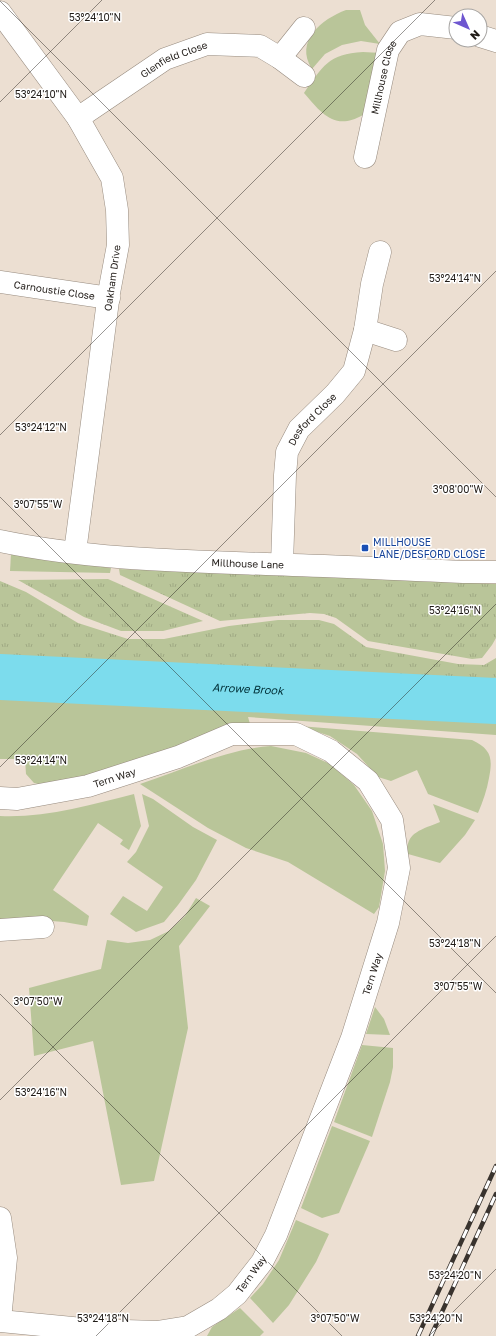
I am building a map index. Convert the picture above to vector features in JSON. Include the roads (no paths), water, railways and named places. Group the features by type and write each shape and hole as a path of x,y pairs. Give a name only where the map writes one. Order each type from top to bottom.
{"street":[{"name":"Oakham Drive","path":"0,12 78,118 112,178 117,210 118,245 109,298 75,552"},
{"name":"Millhouse Close","path":"365,157 388,50 400,32 420,24 448,27"},
{"path":"280,58 304,28"},
{"name":"Glenfield Close","path":"78,118 165,59 207,44 260,46 280,58 304,76"},
{"name":"Desford Close","path":"282,564 287,452 299,429 335,394 354,371 365,330 372,284 380,252"},
{"name":"Carnoustie Close","path":"0,282 109,298"},
{"path":"365,330 396,340"},
{"name":"Millhouse Lane","path":"0,541 30,547 118,557 207,562 496,572"},
{"name":"Tern Way","path":"0,798 17,799 88,786 178,757 232,734 296,734 331,751 368,781 392,820 399,868 388,923 352,1038 276,1235 262,1262 237,1294 219,1309 188,1327 158,1332 93,1330 0,1320 6,1258 0,1218"},
{"path":"0,930 43,927"}],"waterway":[{"name":"Arrowe Brook","path":"0,677 496,701"}],"railway":[{"path":"418,1336 496,1166"},
{"path":"431,1336 496,1194"}],"place":[{"name":"MILLHOUSE LANE/DESFORD CLOSE","path":"365,548"}]}
